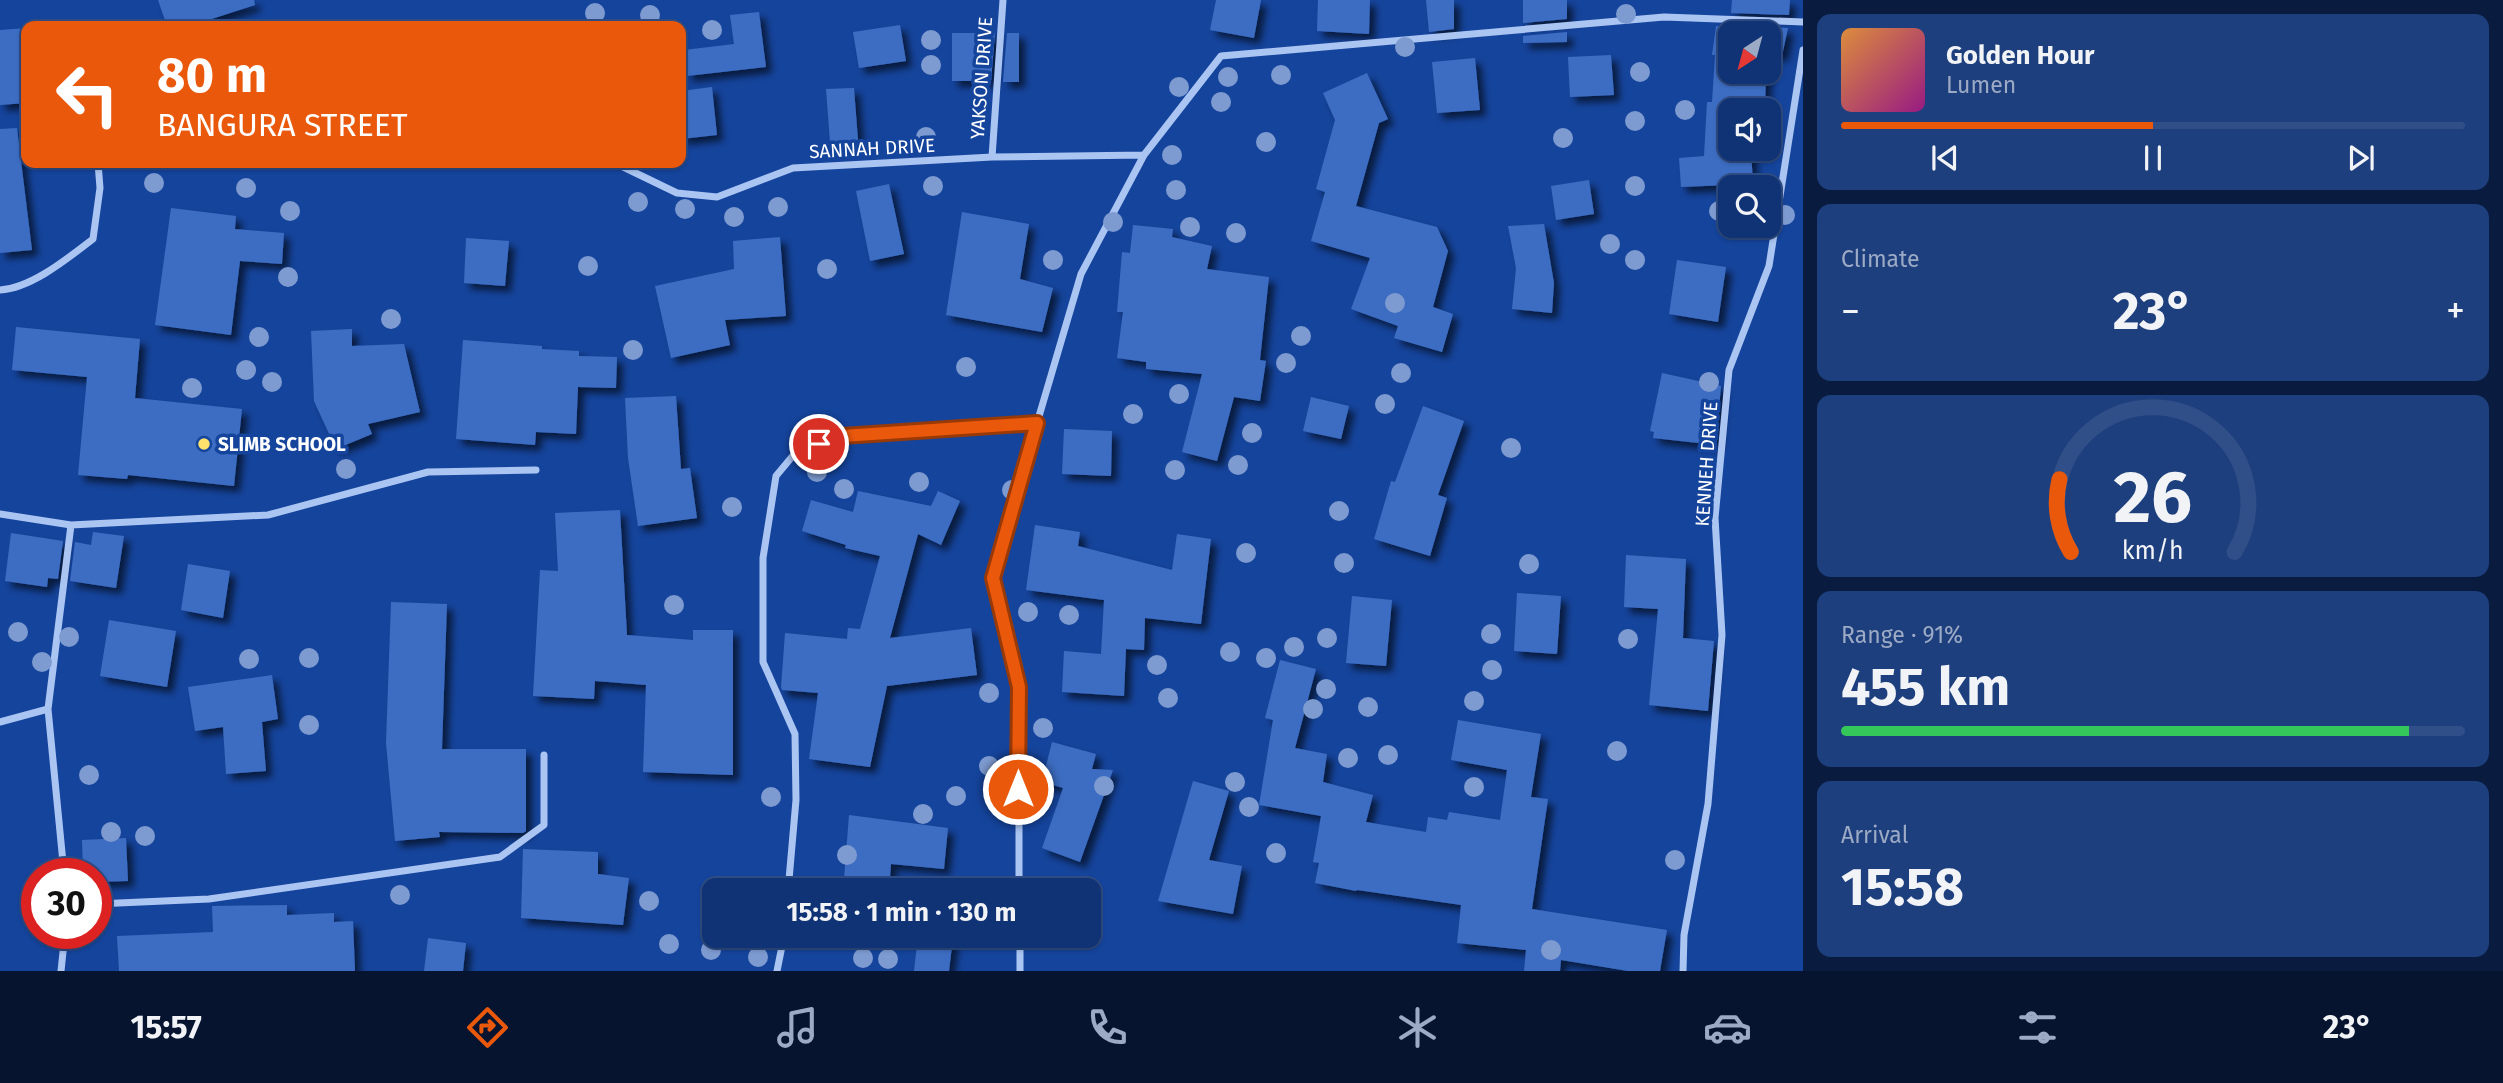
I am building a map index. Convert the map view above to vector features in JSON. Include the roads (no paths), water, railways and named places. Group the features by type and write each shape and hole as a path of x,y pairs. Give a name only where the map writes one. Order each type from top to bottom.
{"street":[{"name":"YAKSON DRIVE","path":"992,157 1003,0"},
{"path":"1019,878 1019,687 993,578 1081,274 1144,155 1221,56 1664,17 1803,22"},
{"name":"KENNEH DRIVE","path":"1683,971 1684,935 1708,804 1722,635 1714,518 1729,370 1769,266 1803,50"},
{"name":"SANNAH DRIVE","path":"625,168 677,193 717,197 793,168 992,157 1144,155"},
{"path":"0,290 12,289 63,263 93,239 100,188 98,168"},
{"path":"789,878 796,800 795,734 763,662 763,558 776,476 796,452 842,436 1037,423"},
{"path":"0,514 71,525 268,515 428,472 536,470"},
{"path":"63,858 48,709 71,525"},
{"path":"0,722 48,709"},
{"path":"112,903 209,899 500,857 544,825 544,755"},
{"path":"778,971 782,948"},
{"path":"1020,948 1020,971"},
{"path":"61,971 63,949"}],"place":[{"name":"SLIMB SCHOOL","path":"204,444"}]}
